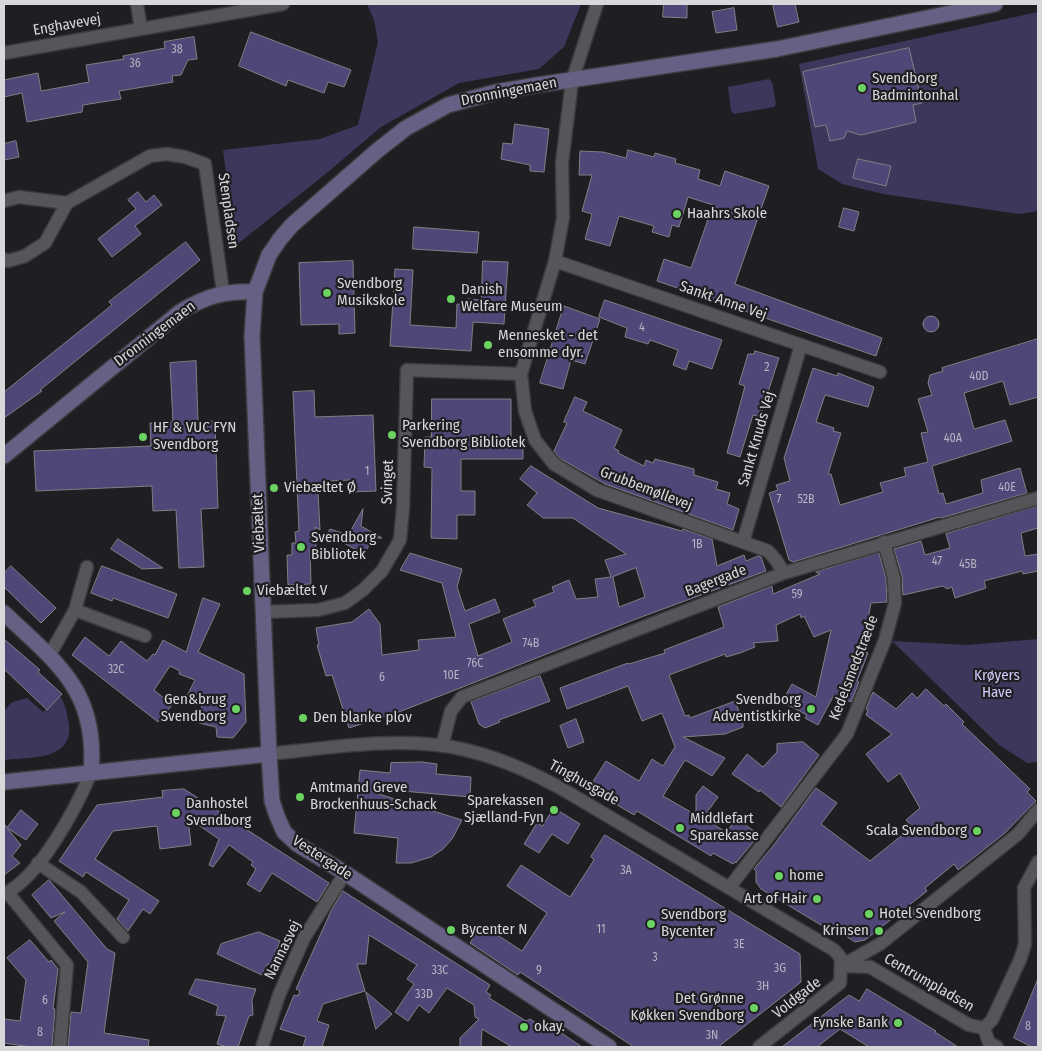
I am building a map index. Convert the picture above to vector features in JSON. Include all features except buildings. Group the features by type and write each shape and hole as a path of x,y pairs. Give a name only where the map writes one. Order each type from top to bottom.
{"street":[{"path":"137,4 141,29"},
{"name":"Enghavevej","path":"4,53 141,29 239,7 283,4"},
{"name":"Grubbemøllevej","path":"597,4 572,81 562,163 563,218 555,261 521,374 525,411 536,440 554,464 597,490 768,551 784,573"},
{"name":"Dronningemaen","path":"4,456 170,319 202,299 224,292 255,292 269,255 292,225 406,128 448,105 470,98 520,88 777,49 995,4"},
{"name":"Stenpladsen","path":"4,260 8,261 26,256 45,242 68,203 150,156 167,154 185,157 205,164 224,292"},
{"path":"4,201 19,197 68,203"},
{"name":"Sankt Anne Vej","path":"555,261 880,372"},
{"name":"Viebæltet","path":"255,292 252,336 269,754"},
{"name":"Sankt Knuds Vej","path":"743,542 801,345"},
{"name":"Svinget","path":"262,612 318,610 344,603 363,590 382,571 400,540 404,508 407,370 521,374"},
{"name":"Bagergade","path":"442,746 451,711 462,697 784,573 1038,498"},
{"name":"Kedelsmedstræde","path":"729,888 847,734 885,640 895,603 894,578 884,542"},
{"path":"50,656 75,610 87,567"},
{"path":"75,610 146,636"},
{"path":"4,613 64,671 85,709 92,746 91,773 77,806 38,863 25,878 5,893 67,965 60,1047"},
{"name":"Tinghusgade","path":"269,754 365,745 442,746 492,758 549,782 834,950 839,954 841,966"},
{"path":"4,782 269,754"},
{"name":"Vestergade","path":"269,754 272,801 284,832 297,844 345,873 609,1047"},
{"name":"Centrumpladsen","path":"841,966 880,944 1018,834 1038,810"},
{"name":"Centrumpladsen","path":"984,1028 992,1020 1020,960 1025,944 1024,888 1038,862"},
{"path":"38,863 81,892 123,937"},
{"name":"Nannasvej","path":"262,1047 279,996 304,938 345,873"},
{"name":"Centrumpladsen","path":"841,966 863,965 870,967 969,1025 984,1028"},
{"name":"Voldgade","path":"759,1047 835,988 841,980 841,966"},
{"name":"Centrumpladsen","path":"984,1028 987,1039 994,1047"}],"green space":[{"path":"367,4 581,4 564,47 539,69 459,83 381,127 235,246 223,150 320,139 358,125 378,42 374,20"},
{"path":"1038,12 1038,211 1019,214 883,194 842,184 818,169 799,64"},
{"path":"769,79 772,82 776,104 774,107 734,114 731,111 728,87"},
{"name":"Krøyers Have","path":"1038,639 1038,762 1027,763 999,745 892,641 967,645"},
{"path":"60,696 65,706 69,725 68,737 64,745 57,751 47,755 4,760 4,711 12,702 27,698 43,712"}],"place":[{"name":"Svendborg Badmintonhal","path":"862,88"},
{"name":"Haahrs Skole","path":"677,214"},
{"name":"Svendborg Musikskole","path":"327,293"},
{"name":"Danish Welfare Museum","path":"451,299"},
{"name":"Mennesket - det ensomme dyr.","path":"488,345"},
{"name":"Parkering Svendborg Bibliotek","path":"392,435"},
{"name":"HF & VUC FYN Svendborg","path":"143,437"},
{"name":"Viebæltet Ø","path":"274,488"},
{"name":"Svendborg Bibliotek","path":"301,547"},
{"name":"Viebæltet V","path":"247,591"},
{"name":"Gen&brug Svendborg","path":"236,709"},
{"name":"Svendborg Adventistkirke","path":"811,709"},
{"name":"Den blanke plov","path":"303,718"},
{"name":"Amtmand Greve Brockenhuus-Schack","path":"300,797"},
{"name":"Sparekassen Sjælland-Fyn","path":"554,810"},
{"name":"Danhostel Svendborg","path":"176,813"},
{"name":"Middlefart Sparekasse","path":"680,828"},
{"name":"Scala Svendborg","path":"977,831"},
{"name":"home","path":"779,876"},
{"name":"Art of Hair","path":"817,899"},
{"name":"Hotel Svendborg","path":"869,914"},
{"name":"Svendborg Bycenter","path":"651,924"},
{"name":"Bycenter N","path":"451,930"},
{"name":"Krinsen","path":"879,931"},
{"name":"Det Grønne Køkken Svendborg","path":"754,1008"},
{"name":"Fynske Bank","path":"898,1023"},
{"name":"okay.","path":"524,1027"}]}
